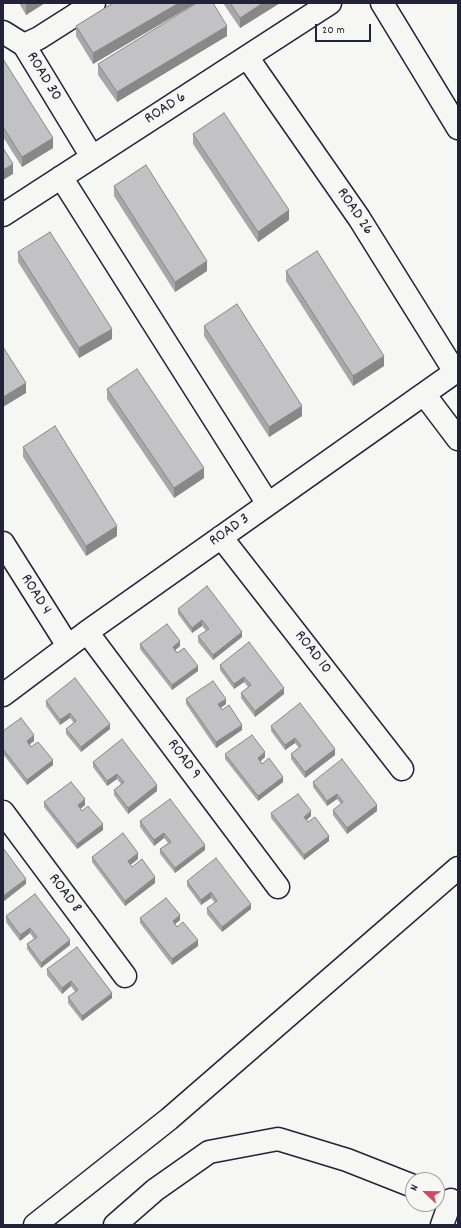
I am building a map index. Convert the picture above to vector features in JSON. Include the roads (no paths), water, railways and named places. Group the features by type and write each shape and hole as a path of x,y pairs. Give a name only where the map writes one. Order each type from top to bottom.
{"street":[{"name":"ROAD 30","path":"92,157 24,45 39,38 94,3"},
{"name":"ROAD 6","path":"3,215 330,3"},
{"path":"382,3 458,128"},
{"path":"3,32 24,45"},
{"name":"ROAD 26","path":"246,57 359,218 457,371"},
{"path":"61,177 268,504"},
{"name":"ROAD 3","path":"3,695 87,632 457,371"},
{"path":"424,394 458,438"},
{"name":"ROAD 10","path":"221,538 402,769"},
{"name":"ROAD 4","path":"3,543 68,646"},
{"name":"ROAD 9","path":"87,632 278,887"},
{"name":"ROAD 8","path":"3,812 125,976"},
{"path":"35,1225 170,1119 458,868"},
{"path":"115,1225 155,1190 209,1152 278,1138 347,1160 405,1183"},
{"path":"442,1225 449,1199"}]}
